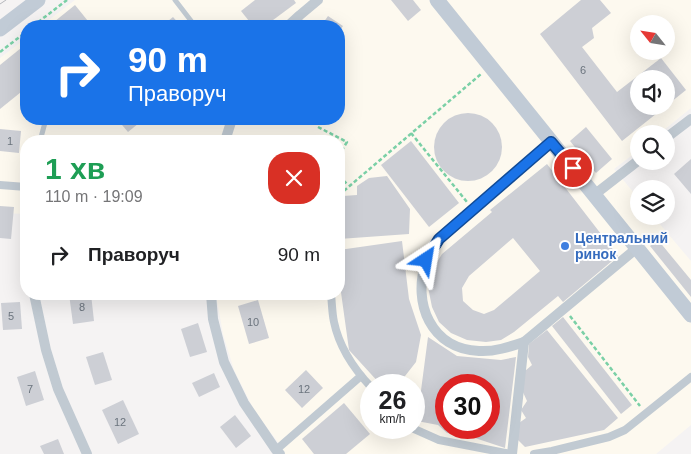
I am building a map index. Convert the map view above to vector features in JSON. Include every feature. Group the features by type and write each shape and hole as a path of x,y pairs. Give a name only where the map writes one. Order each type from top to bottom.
{"main road":[{"path":"0,30 38,0"},
{"path":"437,0 691,315"}],"street":[{"path":"294,20 318,0"},
{"path":"675,131 691,119"},
{"path":"551,142 439,239 426,260 421,280 422,302 431,326 442,338 458,348 486,351 524,342 637,248"},
{"path":"594,195 630,167"},
{"path":"0,184 20,186"},
{"path":"35,300 46,350 58,389 87,454"},
{"path":"211,300 213,319 224,362 244,403 276,453 360,377"},
{"path":"332,300 334,321 340,340 360,374"},
{"path":"425,434 439,440 512,454 524,342"},
{"path":"534,454 610,437 625,430 691,377"}],"lane":[{"path":"175,0 191,20"}],"path":[{"path":"41,20 67,0"},
{"path":"0,52 20,37"},
{"path":"345,189 490,66"},
{"path":"318,127 333,135"},
{"path":"411,133 473,210"},
{"path":"345,181 349,185"},
{"path":"564,309 646,413"}],"shaded area":[{"name":"Центральний ринок","path":"75,0 691,0 691,108 670,125 630,125 630,157 614,169 630,188 630,225 661,225 691,261 691,425 656,454 278,454 283,449 254,410 234,370 223,334 217,300 345,300 345,135 20,135 20,214 0,213 0,58 20,43 20,125 345,125 345,20 49,20"}],"building":[{"path":"255,0 294,0 296,3 273,20 248,20 241,11"},
{"path":"391,0 413,0 421,10 408,21"},
{"path":"581,0 600,0 611,13 592,28 594,38 582,47 617,92 630,82 630,115 655,115 642,125 630,125 630,135 622,141 540,34"},
{"path":"75,5 87,20 56,20"},
{"path":"328,16 334,20 325,20"},
{"path":"20,49 20,93 0,109 0,65"},
{"path":"658,60 663,60 670,70 645,70"},
{"path":"675,76 686,90 675,99"},
{"path":"468,113 481,116 492,123 499,134 502,147 499,160 492,171 481,178 468,181 455,178 444,171 437,160 434,147 437,134 444,123 455,116"},
{"path":"122,125 137,125 128,132"},
{"path":"586,127 612,159 596,173 570,141"},
{"path":"0,129 21,131 19,153 0,151"},
{"path":"411,141 459,203 429,227 381,165"},
{"path":"691,159 691,194 674,174"},
{"name":"Центральний ринок","path":"547,164 618,256 563,302 558,296 514,332 501,340 486,342 467,340 451,333 439,322 432,307 428,287 432,270 442,254 492,212 490,210","holes":["513,238 540,271 494,310 484,314 473,310 463,301 462,288 469,276"]},
{"path":"387,176 410,209 409,234 345,239 345,196 357,195 357,186 369,178"},
{"path":"0,206 14,207 11,239 0,238"},
{"path":"658,240 691,280 691,297 650,246"},
{"path":"402,241 409,299 421,335 416,362 407,374 371,374 349,350 342,300 345,300 345,249"},
{"path":"70,300 92,300 94,321 73,324"},
{"path":"258,300 269,338 249,344 238,306"},
{"path":"20,302 22,329 3,330 1,303"},
{"path":"563,317 632,405 621,414 552,326"},
{"path":"198,323 207,352 190,357 181,329"},
{"path":"547,330 618,418 604,430 525,447 517,439 519,423 526,418 521,410 527,401 522,390 525,371 532,365 528,357 529,344"},
{"path":"428,337 457,356 501,360 516,357 505,448 478,439 500,439 500,374 435,374 435,424 425,423 425,374 423,374"},
{"path":"103,352 112,380 95,385 86,357"},
{"path":"306,370 323,388 302,408 285,390"},
{"path":"35,371 44,400 26,406 17,377"},
{"path":"214,373 220,387 199,397 192,383"},
{"path":"123,400 139,434 118,444 102,410"},
{"path":"344,403 360,422 360,439 364,439 346,454 314,454 302,439"},
{"path":"235,415 251,436 236,448 220,427"},
{"path":"58,439 64,454 44,454 40,446"}],"tram line":[{"path":"0,4 6,0"}],"place":[{"name":"Центральний ринок","path":"565,246"}],"route":[{"path":"426,260 439,239 551,142 573,168"}]}
